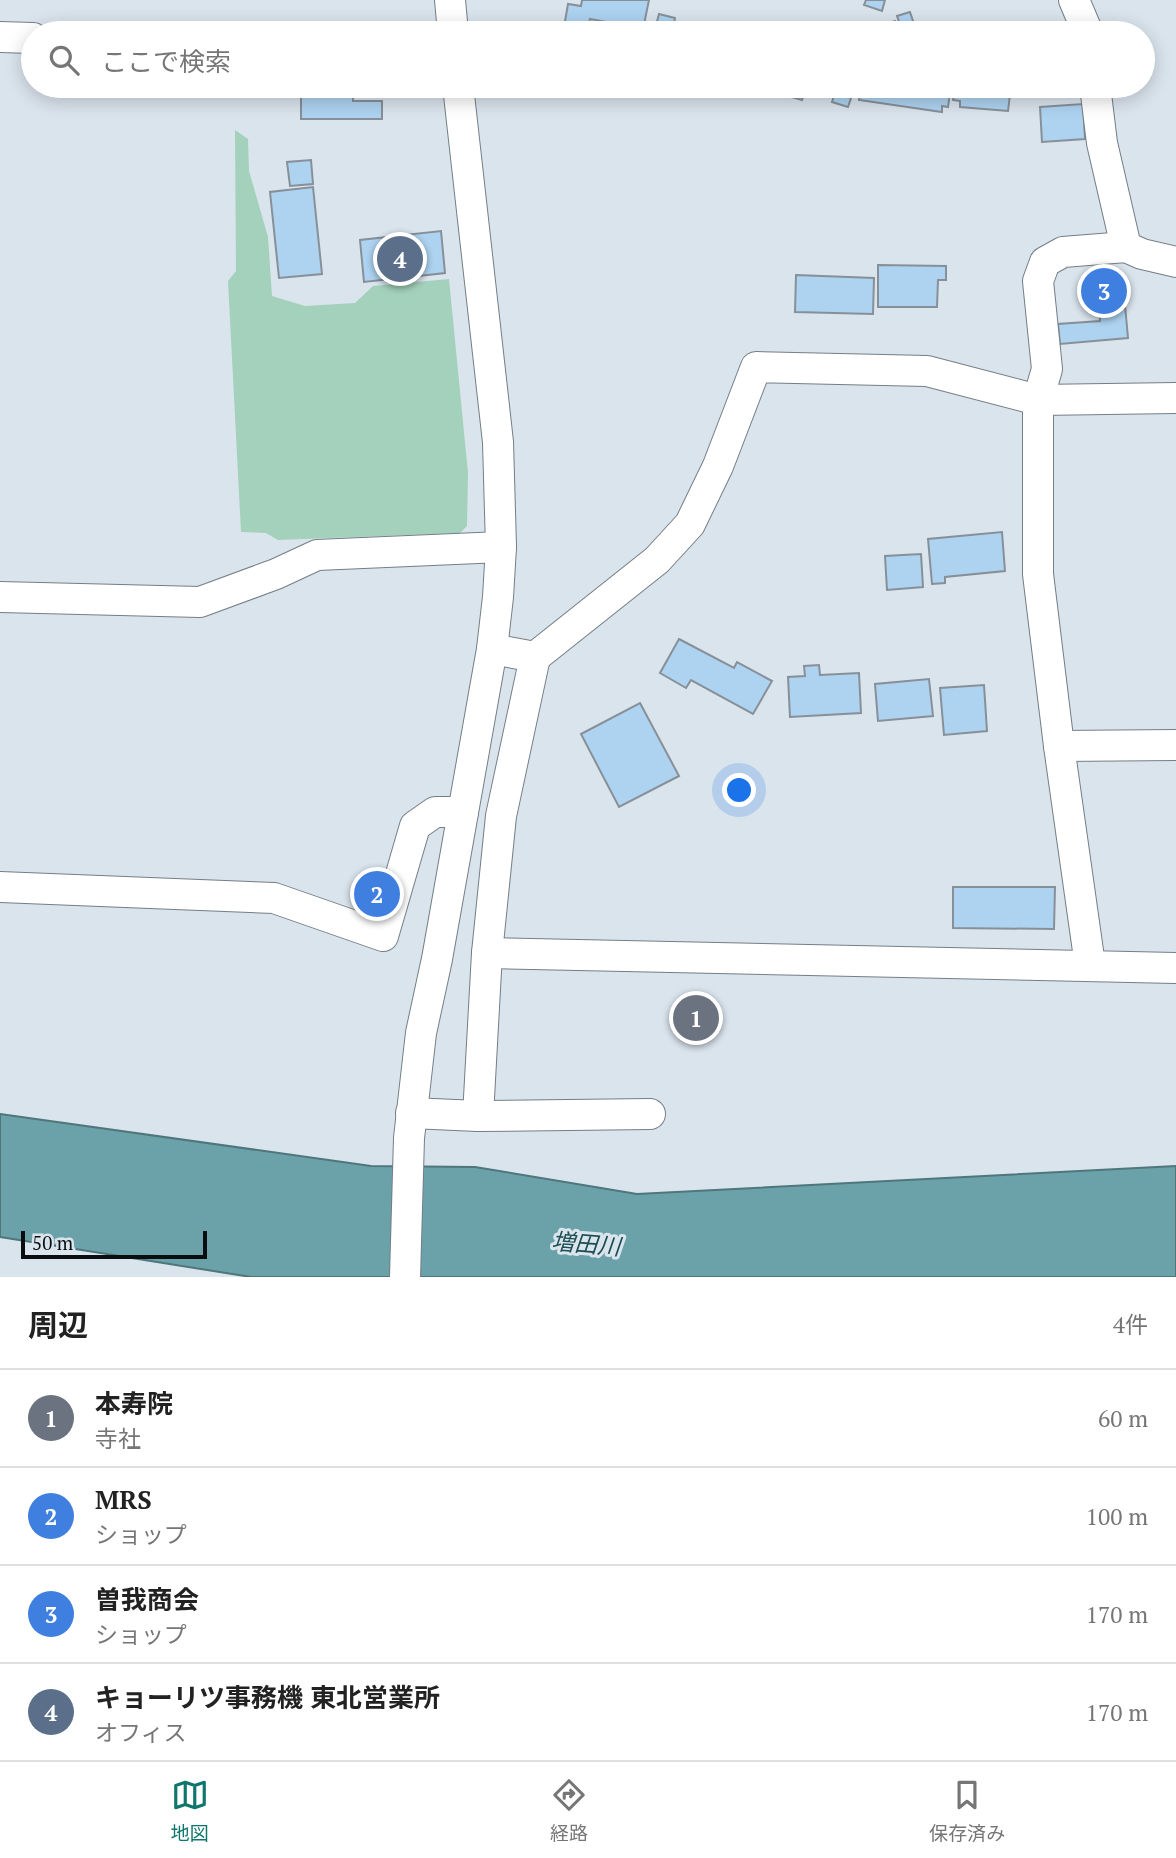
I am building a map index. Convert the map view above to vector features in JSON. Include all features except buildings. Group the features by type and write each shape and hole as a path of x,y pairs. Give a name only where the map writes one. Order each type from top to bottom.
{"street":[{"path":"450,0 452,21"},
{"path":"1073,0 1083,21"},
{"path":"0,37 21,38"},
{"path":"405,1277 410,1126 421,1033 492,649 501,547 498,442 459,98"},
{"path":"1096,98 1102,143 1126,247"},
{"path":"1090,965 1038,574 1038,400 1047,369 1038,281 1045,262 1063,252 1126,247 1142,254 1176,262"},
{"path":"478,1116 487,953 501,816 535,657 657,560 690,524 718,466 756,367 927,371 1038,400 1176,398"},
{"path":"0,597 200,603 317,555 501,547"},
{"path":"492,649 535,657"},
{"path":"1059,746 1176,745"},
{"path":"0,887 274,898 383,936 415,826 435,812 463,812"},
{"path":"487,953 1176,968"},
{"path":"410,1126 478,1116 650,1114"}],"green space":[{"path":"235,130 248,139 249,171 268,237 272,296 305,306 355,303 373,286 449,279 468,473 467,526 460,533 278,540 266,533 241,532 228,281 236,271"}],"water":[{"name":"増田川","path":"0,1114 371,1166 475,1167 637,1194 1176,1166 1176,1277 251,1277 0,1237"}],"place":[{"name":"キョーリツ事務機 東北営業所","path":"400,259"},
{"name":"曽我商会","path":"1104,291"},
{"name":"MRS","path":"377,894"},
{"name":"本寿院","path":"696,1018"}]}
